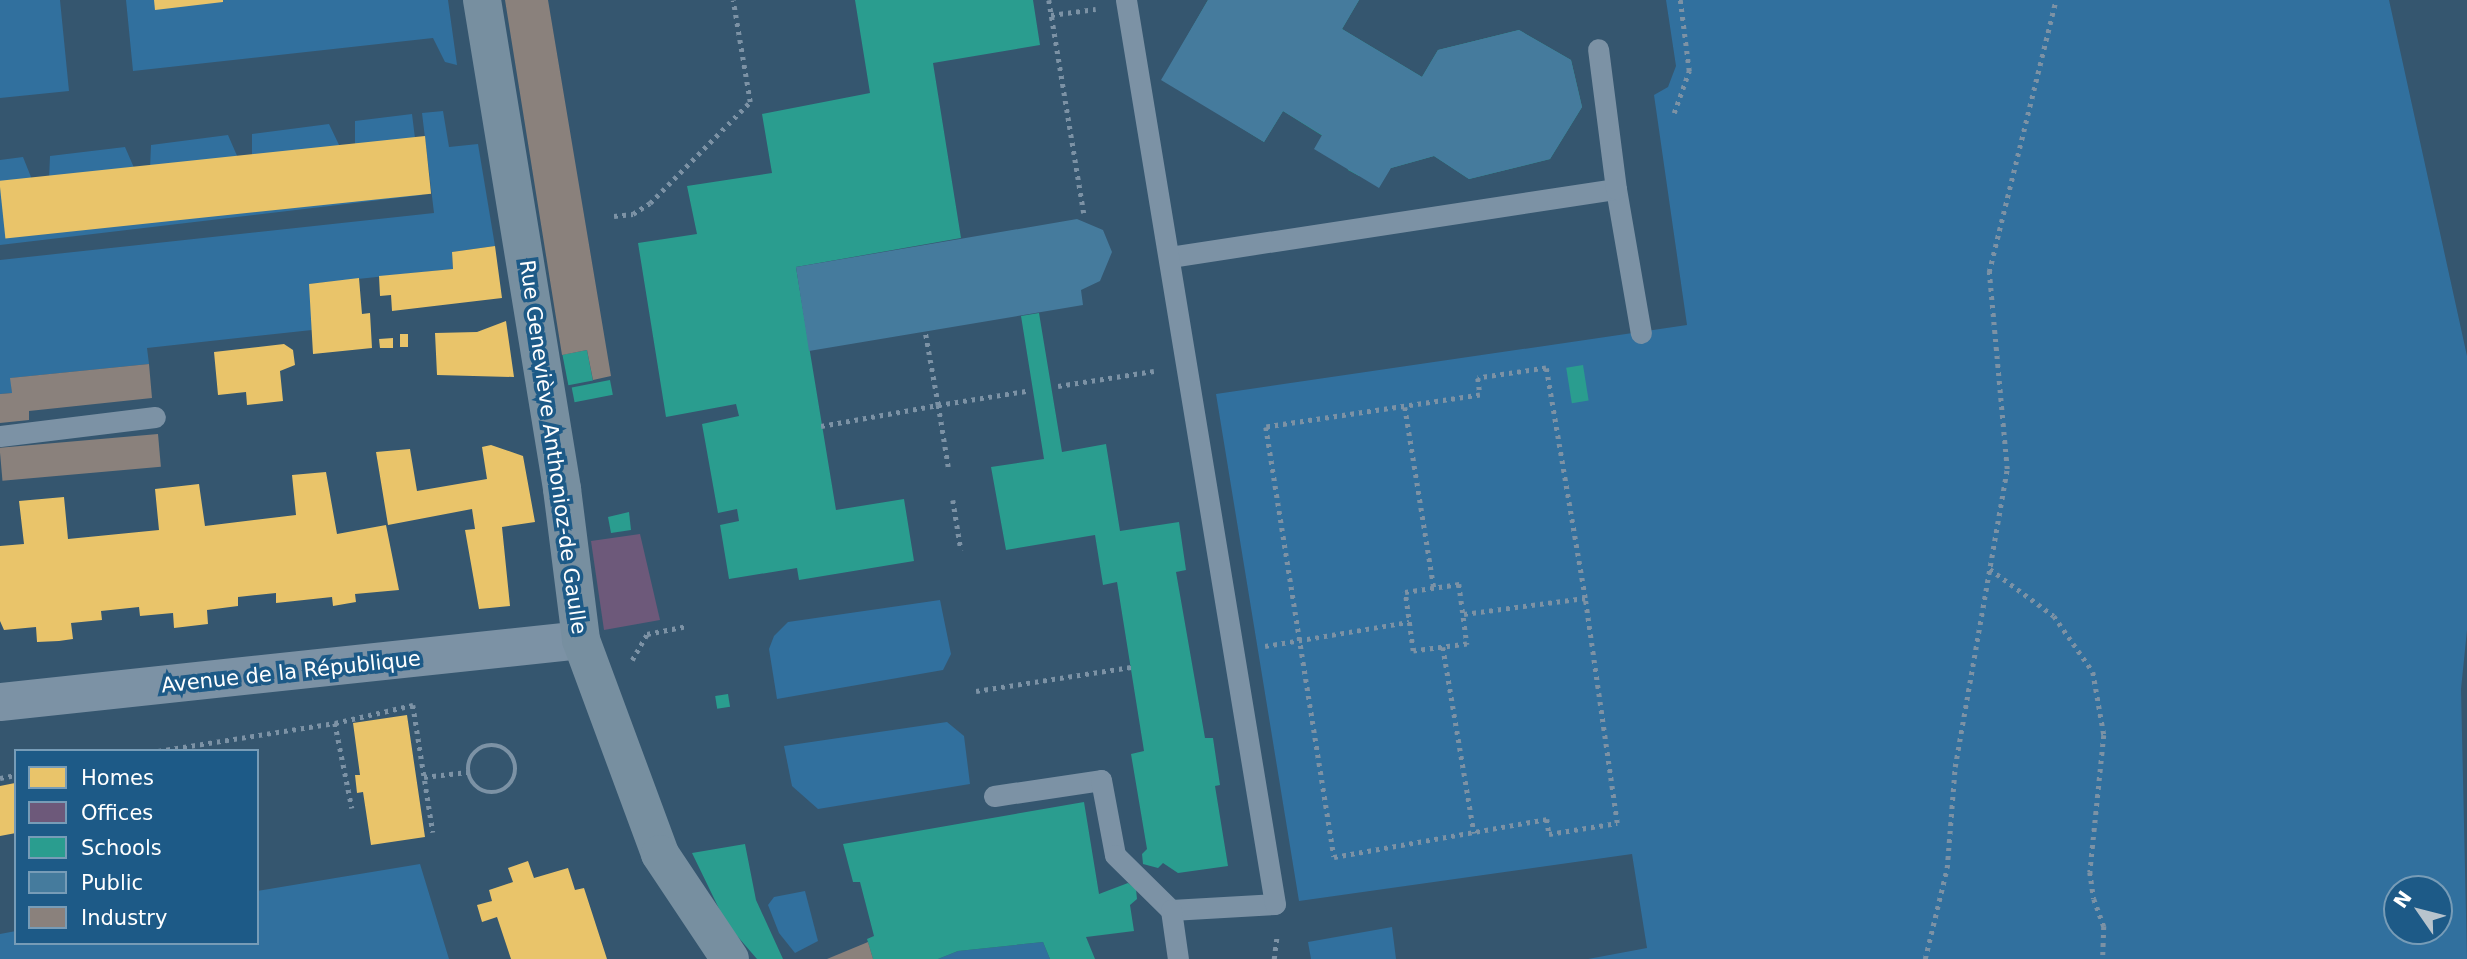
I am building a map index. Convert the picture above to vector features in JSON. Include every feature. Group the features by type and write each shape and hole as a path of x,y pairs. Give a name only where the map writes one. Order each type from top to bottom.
{"main road":[{"name":"Rue Geneviève Anthonioz-de Gaulle","path":"482,0 572,488 581,640 674,881 730,959"}],"street":[{"name":"Avenue de la République","path":"0,702 581,640"}],"lane":[{"path":"1126,2 1275,904 1171,910"},
{"path":"1598,49 1616,189 1641,333"},
{"path":"1170,257 1616,189"},
{"path":"0,436 155,417"},
{"path":"994,796 1101,780 1115,855 1171,910 1178,959"}],"path":[{"path":"614,216 633,214 650,203 750,102 733,0"},
{"path":"1049,0 1084,213"},
{"path":"1674,113 1689,71 1680,0"},
{"path":"1926,959 1947,867 1955,767 2007,469 1989,272 2056,0"},
{"path":"1051,15 1126,2"},
{"path":"925,332 948,467"},
{"path":"1058,386 1187,366"},
{"path":"1546,368 1585,598 1617,823 1549,834 1548,819 1334,857 1302,640 1266,428 1480,395 1478,378 1546,368"},
{"path":"821,426 1027,391"},
{"path":"1405,407 1434,588"},
{"path":"953,500 961,551"},
{"path":"1990,569 2054,616 2093,672 2104,736 2090,872 2094,899 2104,926 2103,959"},
{"path":"1459,584 1468,644 1413,651 1405,592 1434,588 1459,584"},
{"path":"1464,614 1585,598"},
{"path":"1258,647 1409,622"},
{"path":"640,644 647,634 660,628 687,625"},
{"path":"1443,647 1474,833"},
{"path":"976,691 1131,667"},
{"path":"171,749 335,723 413,705 433,832"},
{"path":"335,723 352,808"},
{"path":"490,745 510,753 517,767 512,783 499,793 475,787 468,772 476,751 490,745"},
{"path":"424,777 468,772"},
{"path":"1274,959 1278,928"}],"shaded area":[{"path":"0,0 60,0 69,91 0,98"},
{"path":"126,0 448,0 457,65 445,62 433,38 133,71"},
{"path":"1666,0 2389,0 2467,356 2467,630 2461,689 2467,959 1588,959 1647,948 1632,854 1299,901 1216,394 1687,325 1654,95 1668,87 1676,66"},
{"path":"443,111 449,147 478,144 495,246 452,252 453,269 310,284 312,330 147,348 149,364 11,378 12,393 0,394 0,260 434,213 422,113"},
{"path":"412,114 422,195 0,245 0,160 23,157 33,182 49,181 50,156 125,147 135,170 150,169 151,145 228,135 238,158 252,156 252,134 329,124 340,147 355,145 355,121"},
{"path":"940,600 951,654 943,670 777,699 769,649 774,636 788,622"},
{"path":"947,722 964,736 970,784 818,809 792,786 784,746"},
{"path":"420,864 449,959 0,959 0,934 14,931 14,945 259,945 259,891"},
{"path":"805,891 818,941 795,953 779,933 768,905 774,897"},
{"path":"1392,927 1396,959 1311,959 1308,942"},
{"path":"1043,942 1050,959 938,959 958,951"}],"building: Homes":[{"path":"154,0 223,0 223,2 155,10"},
{"path":"425,136 431,194 5,238 0,181"},
{"path":"495,246 502,298 392,311 391,295 380,296 379,276 453,269 452,252"},
{"path":"359,278 362,314 370,313 372,348 313,354 309,284"},
{"path":"506,321 514,377 437,375 435,333 477,332"},
{"path":"400,334 408,334 408,347 400,347"},
{"path":"393,338 393,348 380,348 379,339"},
{"path":"284,344 293,350 295,365 280,371 283,401 247,405 246,392 218,395 214,352"},
{"path":"491,445 523,456 535,522 502,527 510,606 479,609 465,530 475,529 472,509 388,525 376,452 410,449 417,491 487,479 482,447"},
{"path":"326,472 337,534 386,525 399,590 355,594 356,602 333,606 332,597 276,603 276,593 238,597 238,606 207,610 208,624 174,628 173,613 140,616 139,607 101,611 102,620 71,623 73,639 59,641 37,642 36,627 4,630 0,621 0,546 24,544 19,501 64,497 68,539 159,530 155,489 199,484 205,526 296,515 292,475"},
{"path":"407,715 425,837 371,845 363,792 357,793 355,775 360,775 353,723"},
{"path":"14,783 14,833 0,836 0,786"},
{"path":"528,861 534,878 568,868 575,890 584,888 607,959 511,959 497,917 482,922 477,905 492,901 489,890 513,882 508,868"}],"building: Offices":[{"path":"640,534 660,620 604,630 591,541"}],"building: Schools":[{"path":"855,0 1033,0 1040,45 933,63 961,238 796,267 836,510 904,499 914,561 799,580 797,568 729,579 720,525 739,521 737,509 718,513 702,424 739,416 736,404 666,417 638,243 697,234 687,186 772,173 762,114 870,93"},
{"path":"1208,0 1359,0 1342,29 1422,77 1438,50 1519,30 1571,60 1582,107 1550,159 1469,179 1434,156 1391,168 1370,156 1359,176 1348,170 1342,148 1283,111 1264,142 1222,116 1233,96 1173,61","holes":["1277,4 1323,35 1304,63 1258,32"]},
{"path":"1039,313 1062,452 1106,444 1120,531 1179,522 1186,570 1176,572 1205,738 1213,738 1220,785 1215,786 1228,866 1178,873 1163,863 1158,868 1143,864 1142,854 1147,849 1131,754 1144,751 1117,582 1103,585 1095,535 1006,550 991,467 1044,459 1021,316"},
{"path":"587,350 593,380 568,385 562,355"},
{"path":"1583,365 1589,401 1572,403 1566,368"},
{"path":"610,380 613,395 575,402 572,387"},
{"path":"629,512 631,530 611,533 608,517"},
{"path":"728,694 730,707 717,709 715,696"},
{"path":"1084,802 1099,894 1128,883 1136,889 1137,899 1130,905 1134,931 1086,937 1095,959 1050,959 1043,942 958,951 938,959 873,959 867,939 874,936 860,882 853,882 843,844"},
{"path":"745,844 756,900 783,959 757,959 726,923 692,853"}],"building: Public":[{"path":"1208,0 1359,0 1342,29 1422,77 1438,50 1519,30 1571,60 1582,107 1550,159 1469,179 1434,156 1391,168 1379,188 1314,149 1322,135 1283,111 1264,142 1161,80"},
{"path":"1077,219 1103,230 1112,252 1100,281 1081,290 1083,305 809,351 796,267"}],"building: Industry":[{"path":"505,0 548,0 611,376 593,380 587,350 562,355"},
{"path":"149,364 152,398 29,411 29,420 0,423 0,394 12,393 10,378"},
{"path":"158,434 161,467 2,481 0,448"},
{"path":"868,942 873,959 827,959"}]}
